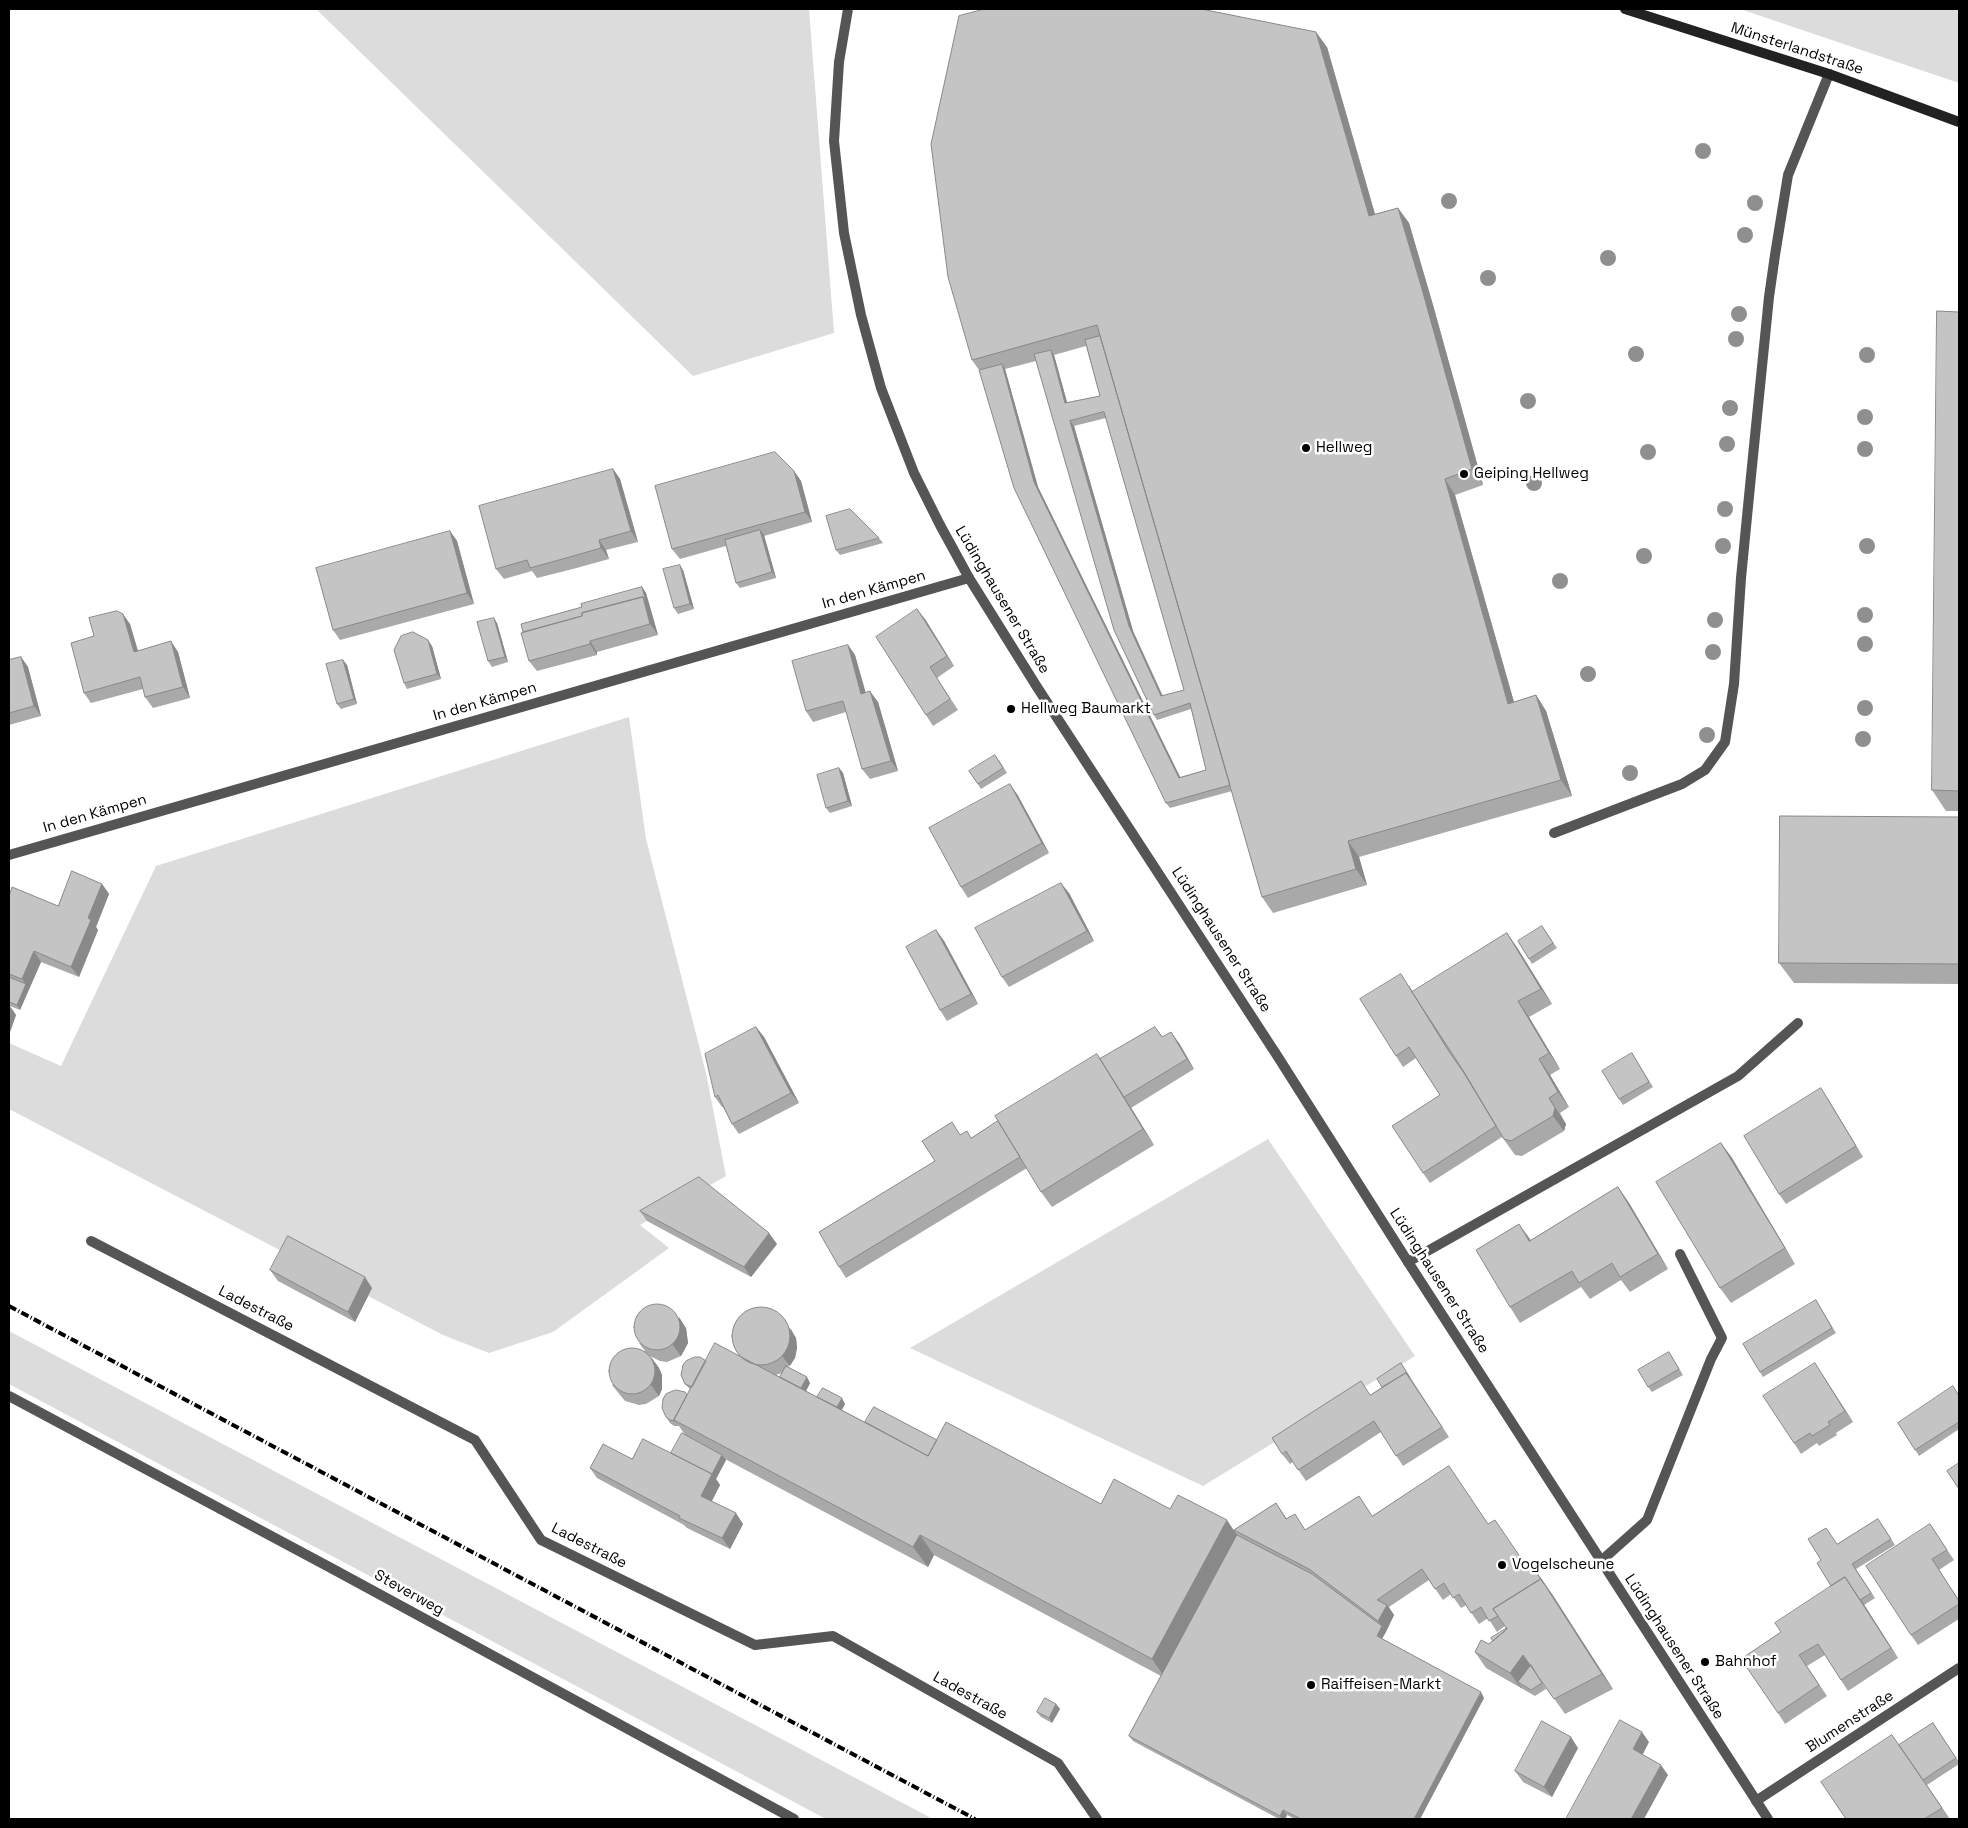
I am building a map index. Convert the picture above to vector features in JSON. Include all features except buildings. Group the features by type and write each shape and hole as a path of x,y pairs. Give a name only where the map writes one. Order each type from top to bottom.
{"main road":[{"name":"Münsterlandstraße","path":"1624,9 1829,74 1959,122"}],"street":[{"name":"Lüdinghausener Straße","path":"848,9 839,62 834,141 844,233 861,315 881,388 914,473 940,525 969,578 1037,686 1273,1048 1408,1262 1768,1819"},
{"path":"1554,833 1682,784 1705,770 1726,742 1734,684 1741,578 1769,297 1775,256 1788,175 1829,74"},
{"name":"In den Kämpen","path":"9,855 969,578"},
{"path":"1408,1262 1738,1076 1798,1023"},
{"name":"Ladestraße","path":"91,1240 476,1440 541,1540 755,1645 833,1636 1058,1763 1097,1819"},
{"path":"1601,1561 1647,1520 1711,1359 1722,1338 1680,1254"},
{"name":"Steverweg","path":"9,1396 794,1819"},
{"name":"Blumenstraße","path":"1756,1801 1959,1668"}],"shaded area":[{"path":"316,9 809,9 834,333 693,376"},
{"path":"1740,9 1959,9 1959,83"},
{"path":"629,717 646,839 706,1073 726,1176 640,1225 669,1248 553,1332 489,1353 443,1335 9,1109 9,1043 61,1066 156,866"},
{"path":"1268,1139 1415,1356 1203,1486 910,1348"},
{"path":"9,1331 933,1819 826,1819 9,1384"}],"railway":[{"path":"9,1306 975,1819"}],"place":[{"name":"Hellweg","path":"1306,448"},
{"name":"Geiping Hellweg","path":"1464,474"},
{"name":"Hellweg Baumarkt","path":"1011,709"},
{"name":"Vogelscheune","path":"1502,1565"},
{"name":"Bahnhof","path":"1705,1662"},
{"name":"Raiffeisen-Markt","path":"1311,1685"}]}
